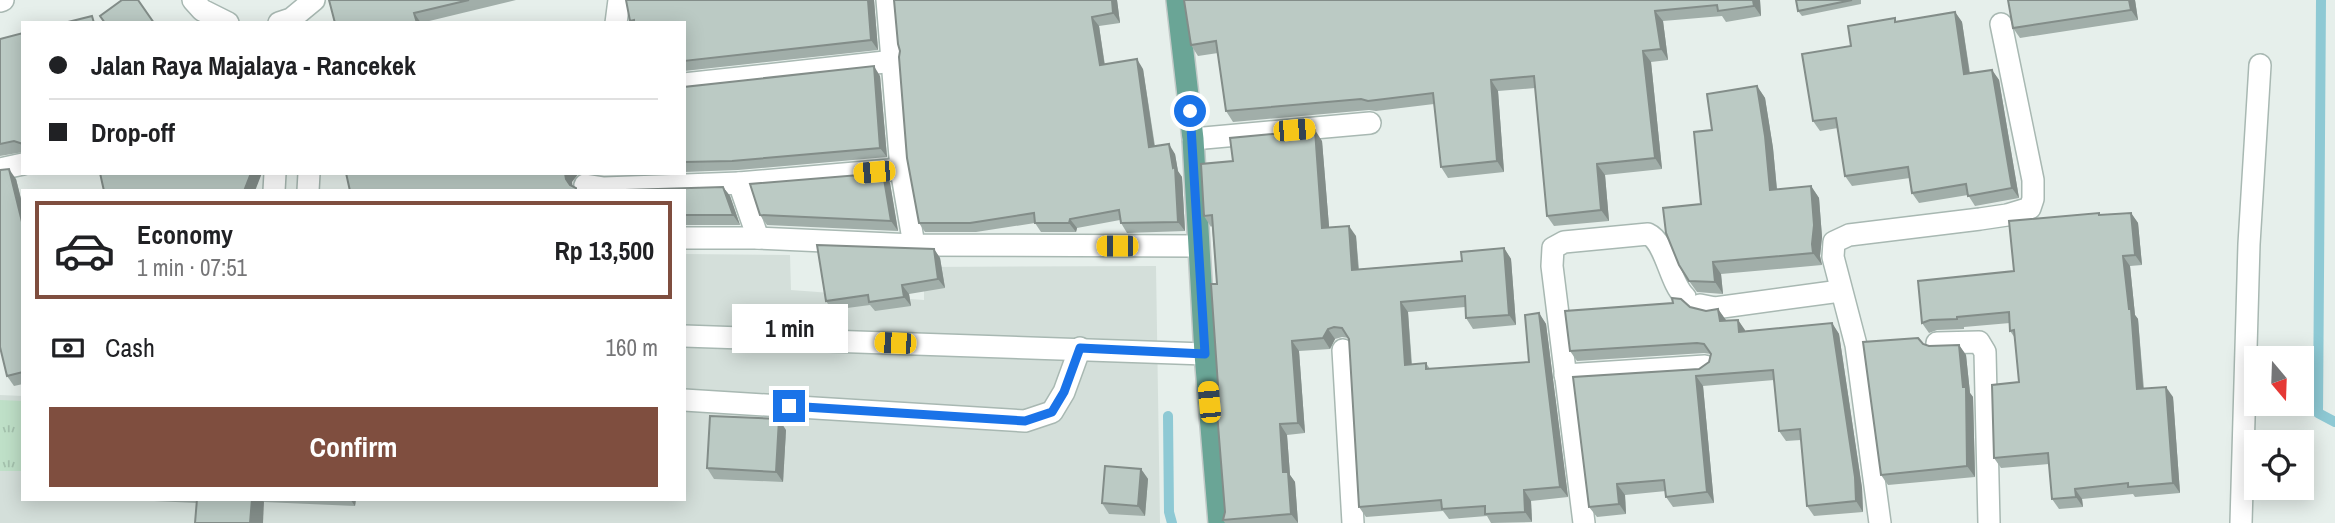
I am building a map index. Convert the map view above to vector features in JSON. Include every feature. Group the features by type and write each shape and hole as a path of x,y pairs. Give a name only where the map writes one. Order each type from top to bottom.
{"main road":[{"path":"1177,0 1193,139 1205,354 1219,523"}],"street":[{"path":"193,0 202,10 224,21"},
{"path":"287,21 314,0"},
{"path":"616,21 619,0"},
{"path":"887,0 901,169 914,245"},
{"path":"1880,523 1856,345 1833,257 1835,242 1841,237 2007,215 2030,208 2033,204 2033,180 2001,24"},
{"path":"686,83 894,61"},
{"path":"2241,523 2249,244 2259,65"},
{"path":"1193,139 1370,124"},
{"path":"0,169 21,164"},
{"path":"585,183 604,188 739,183 901,169"},
{"path":"739,183 758,238"},
{"path":"1584,523 1552,266 1553,248 1564,242 1640,234 1653,236 1678,290 1692,301 1716,308 1840,291"},
{"path":"686,238 758,238 914,245 1198,246"},
{"path":"686,336 1205,354"},
{"path":"1937,343 1979,342 1985,352 1989,523"},
{"path":"686,400 1025,421 1052,412 1064,392 1080,348"},
{"path":"1343,350 1353,523"},
{"path":"1566,375 1704,366"}],"shaded area":[{"path":"686,254 790,255 791,290 924,300 924,267 1156,266 1160,523 0,523 0,395 21,396 21,501 686,501"}],"green space":[{"path":"0,400 21,401 21,471 0,471"}],"building":[{"path":"122,0 138,0 153,21 104,21 100,16"},
{"path":"329,0 469,0 414,13 416,21 334,21"},
{"path":"626,0 868,0 871,40 686,61 686,21 630,21"},
{"path":"894,0 1112,0 1113,13 1092,17 1100,65 1137,59 1149,147 1169,144 1173,168 1175,167 1178,222 1121,223 1119,210 1070,219 1069,223 1035,223 1034,213 970,223 919,223 907,158"},
{"path":"1184,0 1753,0 1754,6 1718,11 1717,5 1655,11 1661,49 1643,51 1655,158 1597,164 1601,210 1547,216 1534,76 1491,80 1497,161 1441,167 1433,93 1368,101 1361,99 1226,111 1216,41 1191,45"},
{"path":"1796,0 1852,0 1798,11"},
{"path":"2008,0 2129,0 2131,10 2013,28"},
{"path":"1955,12 1964,74 1992,70 2012,188 1968,196 1966,184 1912,193 1908,167 1845,176 1836,118 1813,121 1802,54 1851,46 1848,26 1895,18 1895,22"},
{"path":"92,16 93,21 72,21"},
{"path":"21,34 21,143 14,141 0,144 0,39"},
{"path":"874,66 880,148 732,161 686,162 686,87"},
{"path":"1757,86 1770,190 1811,186 1813,253 1713,262 1715,282 1689,281 1679,265 1666,233 1663,208 1701,204 1694,132 1712,130 1707,94"},
{"path":"1315,130 1322,228 1349,226 1352,270 1462,261 1461,252 1504,248 1509,315 1466,318 1465,296 1401,302 1405,365 1426,363 1426,369 1529,362 1525,315 1539,313 1560,487 1524,490 1525,512 1485,514 1485,506 1442,509 1441,500 1359,507 1349,339 1342,328 1334,327 1328,329 1323,338 1292,341 1298,423 1280,424 1283,472 1288,472 1291,514 1223,520 1225,512 1216,400 1219,400 1211,284 1217,284 1212,215 1204,216 1201,164 1233,161 1230,138"},
{"path":"9,169 21,218 21,372 7,376 0,347 0,170"},
{"path":"883,173 891,221 760,215 750,184"},
{"path":"100,175 250,175 245,189 104,189"},
{"path":"346,175 565,175 570,185 576,188 576,189 350,189"},
{"path":"723,187 733,215 686,215 686,189 658,189"},
{"path":"2131,213 2135,255 2123,256 2131,309 2137,389 2166,387 2173,483 2128,487 2128,483 2075,489 2076,497 2052,499 2048,453 1994,458 1992,385 2019,382 2014,330 2010,331 2009,312 1922,323 1918,281 2014,271 2009,221"},
{"path":"817,245 934,249 938,279 902,285 904,297 869,302 868,295 826,301"},
{"path":"1672,298 1681,299 1690,307 1706,311 1718,309 1720,321 1738,320 1739,332 1832,323 1855,477 1856,501 1807,506 1800,429 1779,431 1773,370 1696,376 1707,492 1666,497 1664,480 1617,484 1619,504 1589,507 1573,377 1699,369 1709,362 1711,354 1704,344 1697,343 1570,351 1565,311 1673,303"},
{"path":"1918,338 1929,346 1959,345 1963,387 1966,387 1967,466 1881,475 1863,342"},
{"path":"710,416 779,419 776,472 707,468"},
{"path":"1105,466 1141,469 1138,506 1102,503"},
{"path":"197,501 252,501 250,523 195,523"}],"waterway":[{"path":"2321,0 2318,413 2335,422"},
{"path":"1168,416 1169,512 1172,523"}],"route":[{"path":"789,406 1025,421 1052,412 1064,392 1080,348 1205,354 1190,111"}]}
